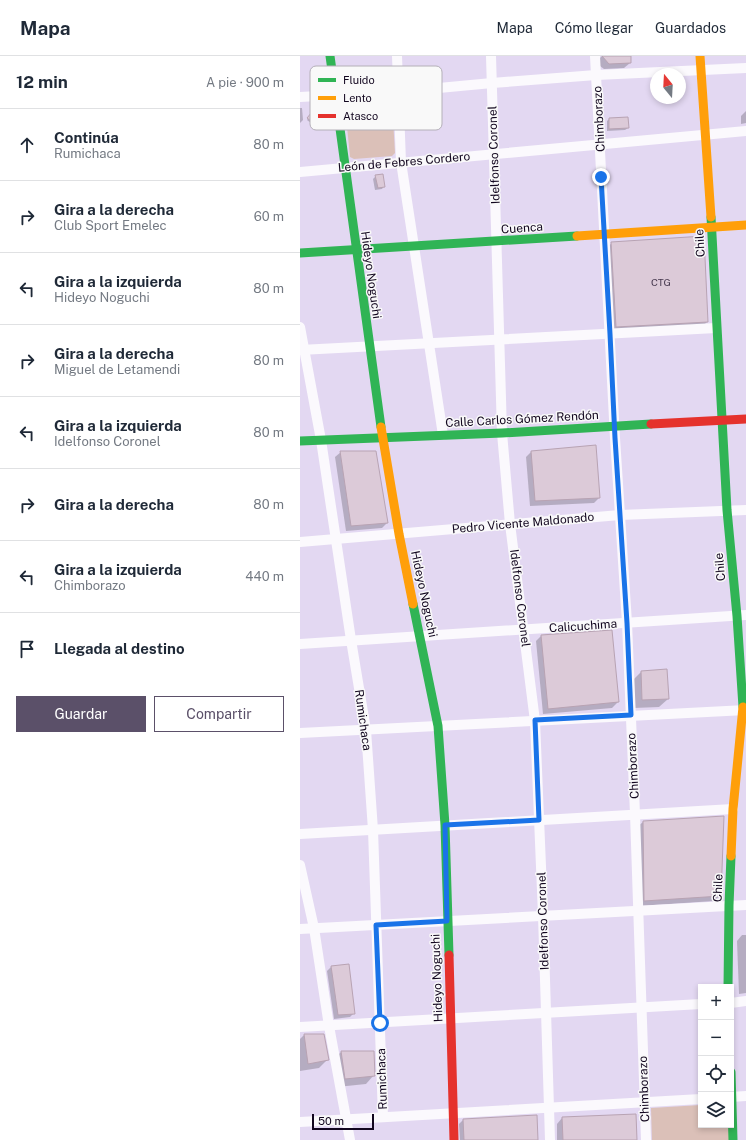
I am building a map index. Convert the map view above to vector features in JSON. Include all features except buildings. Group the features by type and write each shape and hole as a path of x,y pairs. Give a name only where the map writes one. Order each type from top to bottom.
{"main road":[{"name":"Hideyo Noguchi","path":"330,56 331,66"},
{"name":"Chile","path":"695,56 698,70 709,178 727,510 742,615 744,710 733,809 732,905 728,984"},
{"name":"Chile","path":"698,70 700,56"},
{"name":"Hideyo Noguchi","path":"340,130 368,346 382,437 399,534 438,726 445,825 454,1140"},
{"name":"Cuenca","path":"300,253 746,225"},
{"name":"Calle Carlos Gómez Rendón","path":"300,441 502,433 746,419"},
{"path":"733,1128 733,1140"}],"street":[{"path":"397,56 397,66"},
{"name":"Idelfonso Coronel","path":"491,56 502,433 510,524 535,720 550,1140"},
{"name":"Chimborazo","path":"595,56 614,426 627,623 639,910 646,1140"},
{"path":"442,87 596,75 746,68"},
{"path":"300,97 310,97"},
{"path":"400,130 401,162 443,435"},
{"name":"León de Febres Cordero","path":"300,172 600,145 704,139 746,131"},
{"name":"Rumichaca","path":"300,327 302,350 321,440 366,730 373,830 383,1117"},
{"path":"302,350 716,328"},
{"name":"Pedro Vicente Maldonado","path":"300,542 620,515 746,510"},
{"name":"Calicuchima","path":"300,644 742,615"},
{"path":"300,733 744,710"},
{"path":"300,834 733,809"},
{"path":"300,865 314,928 329,1026 350,1140"},
{"path":"300,929 746,904"},
{"path":"734,1003 746,1002"},
{"path":"300,1027 698,1004"},
{"path":"734,1097 746,1096"},
{"path":"300,1122 698,1099"}],"shaded area":[{"path":"347,130 394,130 395,153 392,156 354,159 350,157"},
{"path":"698,1105 698,1128 731,1128 731,1140 652,1140 651,1108"}],"traffic: fast":[{"path":"330,56 331,66"},
{"path":"340,130 381,427"},
{"path":"711,217 727,510 737,616 743,707"},
{"path":"300,253 577,236"},
{"path":"300,441 502,433 651,424"},
{"path":"413,604 438,726 445,825 449,955"},
{"path":"728,984 731,856"},
{"path":"732,1092 733,1140"}],"traffic: slow":[{"path":"700,56 711,217"},
{"path":"577,236 746,225"},
{"path":"381,427 399,534 413,604"},
{"path":"731,856 733,809 743,707"}],"traffic: jam":[{"path":"651,424 746,419"},
{"path":"449,955 454,1140"}],"route":[{"path":"380,1023 376,925 447,921 445,825 539,820 535,720 631,715 601,177"}]}
